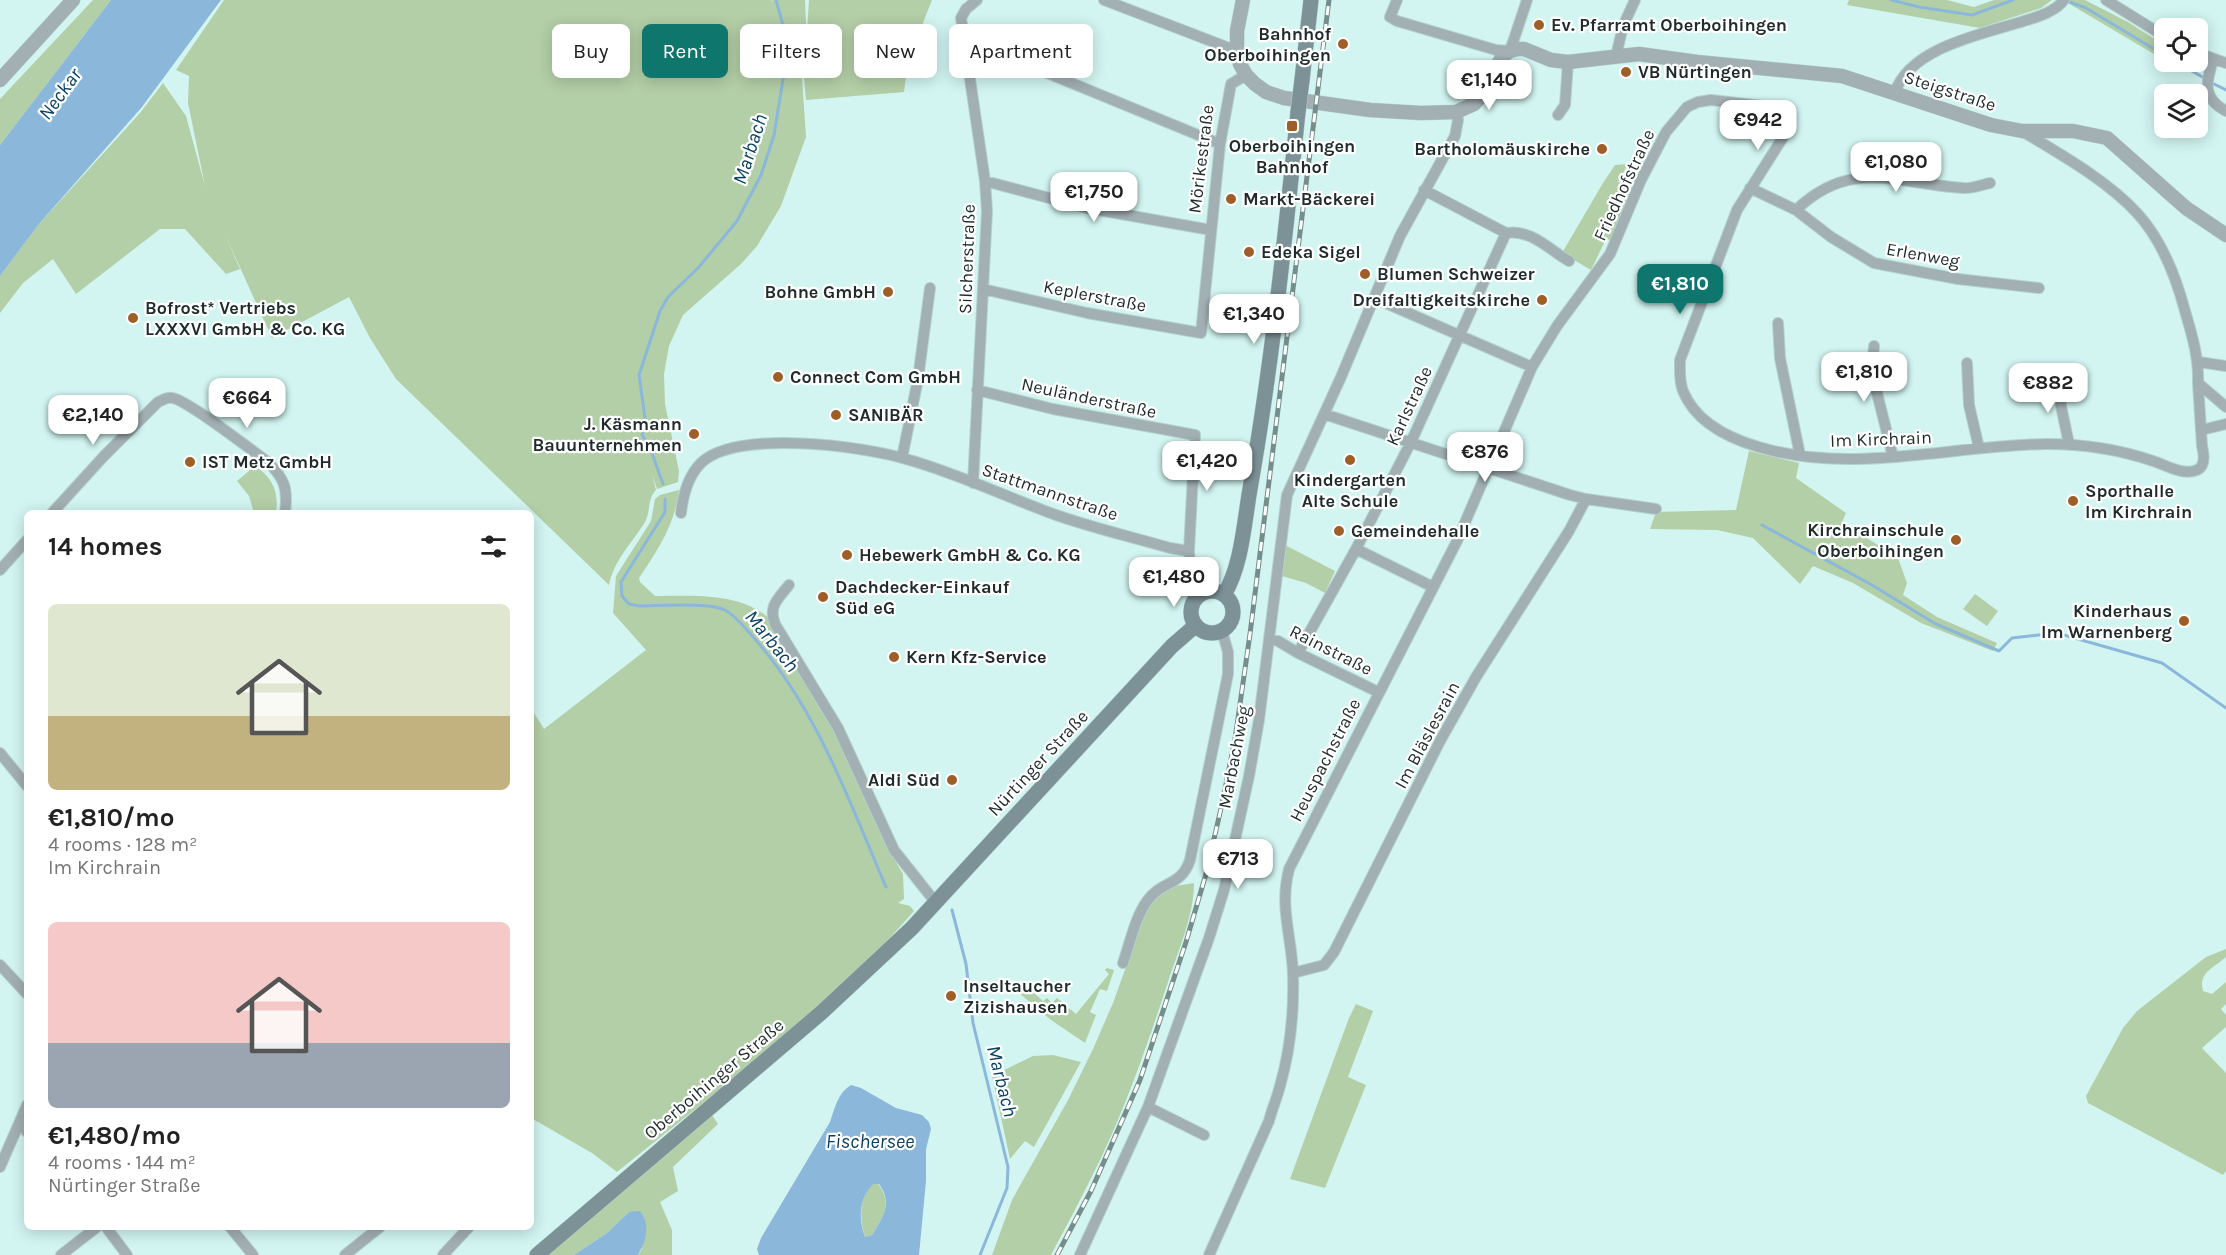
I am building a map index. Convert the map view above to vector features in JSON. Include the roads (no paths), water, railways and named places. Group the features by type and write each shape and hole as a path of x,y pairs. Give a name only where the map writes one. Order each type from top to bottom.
{"main road":[{"path":"1224,595 1231,583 1239,551 1256,450 1290,199 1311,0"},
{"path":"1211,591 1224,595 1231,604 1233,613 1230,624 1222,631 1207,633 1195,626 1191,619 1191,607 1199,595 1211,591"},
{"name":"Nürtinger Straße","path":"912,928 1172,646 1195,626"},
{"name":"Oberboihinger Straße","path":"537,1255 822,1012 912,928"}],"street":[{"path":"0,80 73,0"},
{"name":"Silcherstraße","path":"961,24 961,18 966,9 976,0"},
{"path":"1104,0 1237,51"},
{"path":"1243,0 1237,31 1237,51 1246,75 1266,92 1294,100 1379,111 1431,113 1456,112 1474,104 1482,95 1502,57 1510,51 1527,0"},
{"path":"1397,0 1390,17 1397,21 1496,50 1510,51"},
{"path":"1616,56 1623,26 1635,0"},
{"path":"1895,92 1906,73 1933,52 1948,45 2037,17 2064,0"},
{"path":"2106,0 2154,30"},
{"name":"Steigstraße","path":"1510,51 1524,49 1551,60 1568,62 1639,54 1842,76 1991,125 2022,131 2083,169 2137,213 2160,248 2179,289 2199,362 2199,383"},
{"path":"2208,61 2212,64 2226,63"},
{"path":"1558,115 1565,105 1568,62"},
{"path":"2212,64 2207,88 2215,105 2226,111"},
{"name":"Mörikestraße","path":"1201,333 1220,144 1231,84 1246,75"},
{"name":"Silcherstraße","path":"968,78 985,181 987,248 973,483"},
{"path":"1059,78 1220,144"},
{"name":"Friedhofstraße","path":"1532,367 1543,347 1610,254 1661,139 1687,107 1711,100 1763,106 1785,114 1788,120"},
{"path":"1456,112 1458,120 1455,136 1401,236 1321,419 1411,442 1586,500 1656,509"},
{"name":"Im Kirchrain","path":"1788,120 1787,131 1780,145 1737,210 1684,344 1680,360 1679,377 1690,405 1718,430 1749,444 1800,455 1855,459 1979,448 2069,444 2119,450 2176,470 2191,471 2198,470 2203,464 2204,455 2199,383"},
{"path":"2022,131 2073,131 2106,138 2186,208 2226,235"},
{"path":"1796,210 1811,196 1833,184 1852,179 1893,178 1965,188 1990,183"},
{"path":"985,181 1087,208 1211,230"},
{"name":"Erlenweg","path":"1750,188 1796,210 1831,237 1874,263 1958,279 2039,288"},
{"path":"1424,190 1506,233 1516,231 1542,242 1569,261"},
{"name":"Karlstraße","path":"1298,653 1356,549 1411,442 1506,233"},
{"path":"902,458 918,379 930,288"},
{"name":"Keplerstraße","path":"983,289 1087,313 1201,333"},
{"path":"1374,298 1532,367"},
{"path":"1778,322 1780,358 1800,455"},
{"path":"1874,346 1872,373 1893,457"},
{"path":"2199,362 2226,366"},
{"path":"1967,363 1969,405 1979,448"},
{"name":"Heuspachstraße","path":"1209,1255 1269,1121 1280,1087 1292,1012 1293,973 1283,901 1289,869 1474,504 1532,367"},
{"path":"2060,380 2061,406 2069,444"},
{"path":"2199,383 2226,407"},
{"name":"Neuländerstraße","path":"977,390 1053,409 1195,435 1189,551"},
{"path":"55,510 158,402 165,398 172,398 188,405 279,472 286,488 285,510"},
{"name":"Marbachweg","path":"1080,1255 1122,1169 1148,1107 1224,890 1249,776 1287,495 1321,419"},
{"path":"2201,430 2226,424"},
{"name":"Stattmannstraße","path":"681,513 687,485 701,463 713,455 738,447 758,444 810,445 859,450 902,458 1057,515 1170,548 1189,551"},
{"name":"Im Bläslesrain","path":"1293,973 1324,965 1334,951 1440,741 1476,677 1578,517 1586,500"},
{"path":"0,570 24,544"},
{"path":"1356,549 1433,587"},
{"path":"1189,551 1191,582 1199,595"},
{"path":"789,585 774,603 771,614 775,624 838,728 894,850 936,903"},
{"path":"1123,963 1147,901 1157,889 1184,875 1190,860 1227,674 1227,652 1222,631"},
{"name":"Rainstraße","path":"1269,639 1278,641 1378,692"},
{"path":"0,753 24,782"},
{"path":"0,965 24,991"},
{"path":"1148,1107 1204,1135"},
{"path":"0,1167 24,1112"},
{"path":"19,1123 24,1129"},
{"path":"62,1255 93,1230"},
{"path":"108,1230 127,1255"},
{"path":"236,1230 253,1255"},
{"path":"345,1255 376,1230"},
{"path":"443,1255 466,1230"}],"water":[{"name":"Neckar","path":"111,0 221,0 142,107 39,224 0,276 0,145"},
{"name":"Fischersee","path":"851,1085 861,1088 896,1108 922,1115 929,1122 931,1129 926,1149 926,1181 919,1255 759,1255 757,1249 761,1238 830,1122 838,1101","holes":["873,1184 879,1184 885,1197 885,1210 872,1235 865,1237 861,1223 862,1202"]},
{"path":"640,1211 645,1222 646,1233 638,1255 574,1255 607,1233 629,1212"}],"waterway":[{"name":"Marbach","path":"663,484 649,445 642,435 645,418 639,375 660,311 668,297 698,268 737,221 761,175 774,135 785,67 783,25 776,0"},
{"path":"1891,0 1972,15 2013,0"},
{"path":"2067,1 2086,8 2154,49"},
{"path":"2194,72 2206,79"},
{"path":"2212,83 2226,90"},
{"name":"Marbach","path":"665,499 665,512 621,582 622,596 629,604 639,606 708,606 725,610 737,619 776,666 814,725 845,789 886,887"},
{"path":"1762,525 1872,585 1934,623 1999,651 2012,638 2057,633 2162,663 2226,708"},
{"name":"Marbach","path":"952,910 966,964 973,1023 1008,1167 1007,1188 980,1255"}],"railway":[{"path":"1057,1255 1091,1191 1140,1080 1186,942 1206,874 1222,804 1235,739 1250,634 1329,0"}],"place":[{"name":"Ev. Pfarramt Oberboihingen","path":"1539,25"},
{"name":"Bahnhof Oberboihingen","path":"1343,44"},
{"name":"VB Nürtingen","path":"1626,72"},
{"name":"Oberboihingen Bahnhof","path":"1292,126"},
{"name":"Bartholomäuskirche","path":"1602,149"},
{"name":"Markt-Bäckerei","path":"1231,199"},
{"name":"Edeka Sigel","path":"1249,252"},
{"name":"Blumen Schweizer","path":"1365,274"},
{"name":"Bohne GmbH","path":"888,292"},
{"name":"Dreifaltigkeitskirche","path":"1542,300"},
{"name":"Bofrost* Vertriebs LXXXVI GmbH & Co. KG","path":"133,318"},
{"name":"Connect Com GmbH","path":"778,377"},
{"name":"SANIBÄR","path":"836,415"},
{"name":"J. Käsmann Bauunternehmen","path":"694,434"},
{"name":"Kindergarten Alte Schule","path":"1350,460"},
{"name":"IST Metz GmbH","path":"190,462"},
{"name":"Sporthalle Im Kirchrain","path":"2073,501"},
{"name":"Gemeindehalle","path":"1339,531"},
{"name":"Kirchrainschule Oberboihingen","path":"1956,540"},
{"name":"Hebewerk GmbH & Co. KG","path":"847,555"},
{"name":"Dachdecker-Einkauf Süd eG","path":"823,597"},
{"name":"Kinderhaus Im Warnenberg","path":"2184,621"},
{"name":"Kern Kfz-Service","path":"894,657"},
{"name":"Aldi Süd","path":"952,780"},
{"name":"Inseltaucher Zizishausen","path":"951,996"}]}
